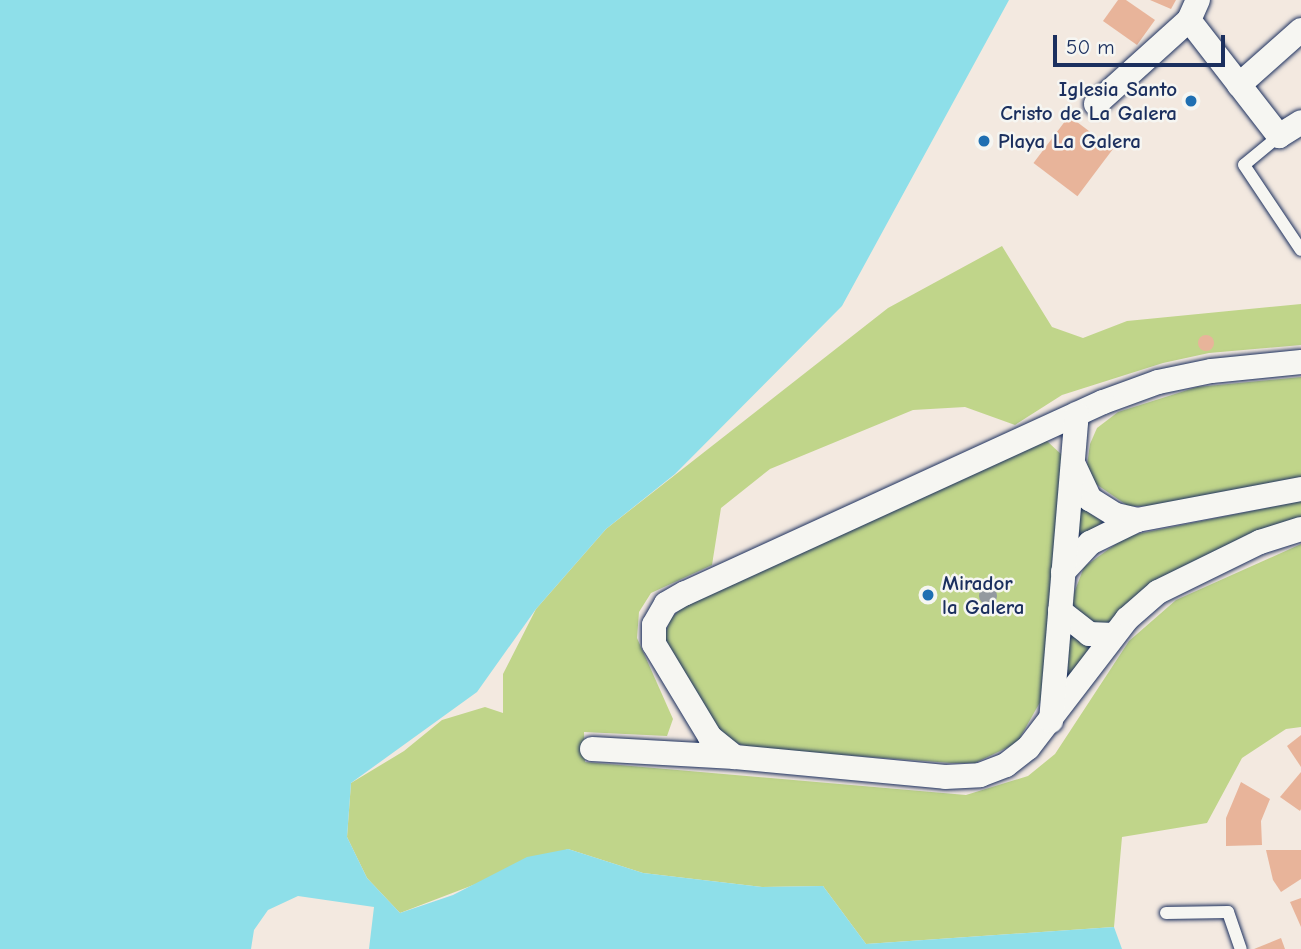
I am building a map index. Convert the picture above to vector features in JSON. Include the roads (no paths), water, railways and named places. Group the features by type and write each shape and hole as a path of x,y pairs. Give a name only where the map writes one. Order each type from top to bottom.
{"street":[{"path":"1096,104 1194,10 1240,85 1279,136 1301,122"},
{"path":"1240,85 1301,30"},
{"path":"735,757 709,737 664,668 653,644 654,625 666,604 1077,414 1158,382 1211,371 1301,362"},
{"path":"1051,721 1077,414"},
{"path":"1073,459 1090,499 1116,515 1137,520"},
{"path":"1063,572 1090,542 1137,520 1301,489"},
{"path":"592,749 735,757 945,777 980,775 1006,765 1051,721 1114,635 1158,592 1260,542 1301,529"},
{"path":"1060,611 1089,634 1114,635"}],"lane":[{"path":"1279,136 1244,165 1301,250"},
{"path":"1166,914 1228,912 1241,949"}],"water":[{"path":"0,0 1009,0 842,306 675,474 606,529 536,609 477,692 351,783 347,837 367,878 400,913 453,895 527,857 568,849 643,873 762,887 823,886 866,944 1114,927 1122,949 369,949 374,907 298,896 268,910 254,930 251,949 0,949"}],"place":[{"name":"Iglesia Santo Cristo de La Galera","path":"1191,101"},
{"name":"Playa La Galera","path":"984,141"},
{"name":"Mirador la Galera","path":"928,595"}]}
